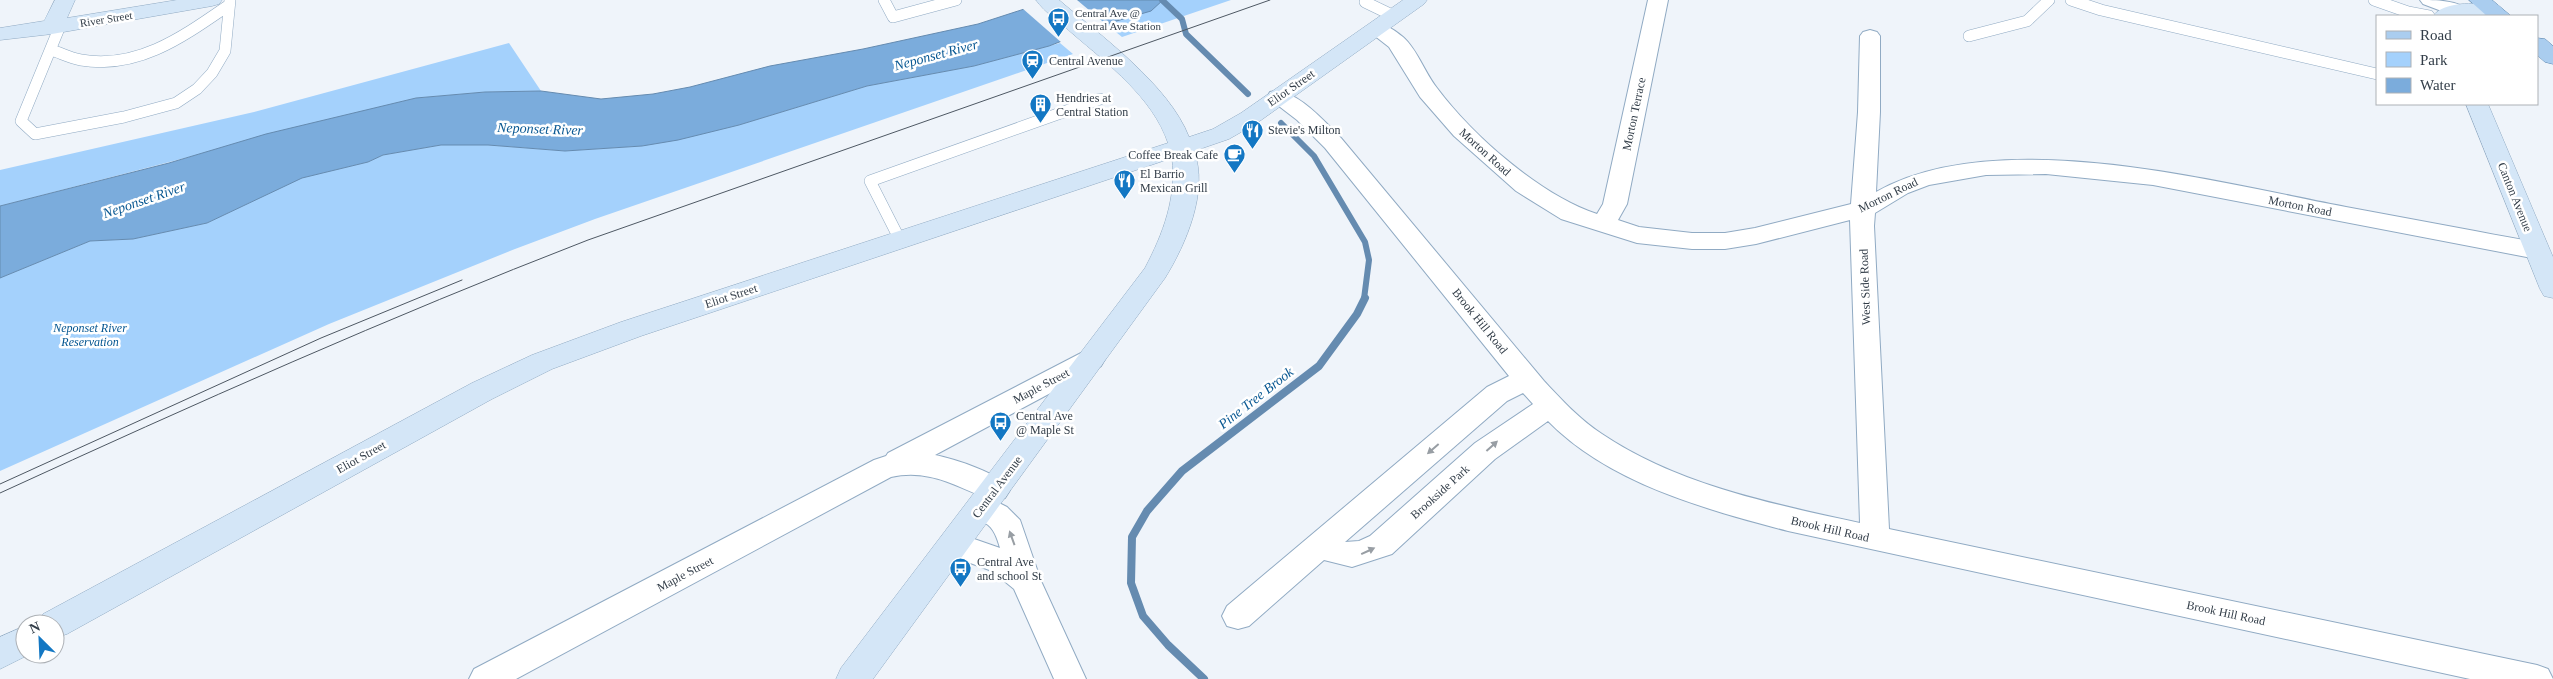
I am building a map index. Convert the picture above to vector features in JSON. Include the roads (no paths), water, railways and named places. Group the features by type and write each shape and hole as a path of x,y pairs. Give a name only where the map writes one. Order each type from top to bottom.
{"main road":[{"path":"2538,45 2553,57"}],"street":[{"path":"56,27 65,0"},
{"name":"Central Avenue","path":"853,679 1156,272 1178,220 1186,178 1182,148 1171,125 1145,89 1046,0"},
{"name":"Eliot Street","path":"65,619 522,371 631,328 1182,148 1231,129 1417,0"},
{"name":"Morton Terrace","path":"1603,225 1615,204 1658,0"},
{"name":"River Street","path":"0,34 223,2"},
{"path":"2438,9 2488,6"},
{"name":"Morton Road","path":"1385,22 1438,105 1462,131 1524,186 1553,205 1603,225 1656,238 1716,241 1756,236 1796,224 1862,210 1900,188 1924,178 1986,168 2046,166 2160,179 2538,251"},
{"name":"West Side Road","path":"1870,36 1869,112 1862,210 1875,539"},
{"name":"Brook Hill Road","path":"1278,98 1304,115 1333,143 1552,406 1592,442 1630,464 1668,482 1747,508 1875,539 2537,679"},
{"name":"Canton Avenue","path":"2478,105 2553,289"},
{"name":"Maple Street","path":"485,679 1092,359"},
{"path":"1238,616 1497,394 1527,378"},
{"name":"Brookside Park","path":"1323,544 1340,554 1350,556 1381,545 1504,436 1528,418 1552,406"},
{"name":"Maple Street","path":"884,468 907,463 928,463 988,499 997,515 1009,529 1026,581 1070,679"},
{"path":"954,544 1003,563 1020,574 1026,581"},
{"path":"0,654 15,646"}],"lane":[{"path":"884,0 893,17 956,0"},
{"path":"1969,36 2027,21 2049,0"},
{"path":"2071,0 2101,10 2376,74"},
{"path":"2374,0 2438,9"},
{"path":"1366,1 1385,22"},
{"path":"51,50 84,60 119,61 146,56 174,42 223,2"},
{"path":"56,27 51,50 21,121 35,134 124,117 176,103 190,94 212,73 225,51 223,2"},
{"path":"900,240 870,181 1100,99"}],"water":[{"name":"Neponset River","path":"1052,0 1163,0 1151,11 1106,24 1049,46 974,66 867,86 739,125 678,140 642,146 565,151 488,145 441,145 383,155 368,162 302,178 207,223 133,239 90,241 0,278 0,206 169,163 266,134 416,98 485,92 541,91 601,99 653,94 690,87 770,66 863,49 978,24"}],"waterway":[{"name":"Pine Tree Brook","path":"1162,0 1182,19 1186,34 1248,94"},
{"name":"Pine Tree Brook","path":"1281,123 1314,156 1365,242 1369,260 1364,299"},
{"name":"Pine Tree Brook","path":"1204,679 1168,645 1143,616 1131,583 1132,537 1147,511 1182,471 1319,366 1357,314 1365,298"}],"tram line":[{"path":"0,493 292,362 588,240 1270,0"},
{"path":"0,484 321,338 462,280"}],"place":[{"name":"Central Ave @ Central Ave Station","path":"1059,38"},
{"name":"Central Avenue","path":"1033,80"},
{"name":"Hendries at Central Station","path":"1040,124"},
{"name":"Stevie's Milton","path":"1252,149"},
{"name":"Coffee Break Cafe","path":"1234,174"},
{"name":"El Barrio Mexican Grill","path":"1124,200"},
{"name":"Central Ave @ Maple St","path":"1000,442"},
{"name":"Central Ave and school St","path":"961,588"}],"park label":[{"name":"Neponset River Reservation","path":"90,335"}]}
